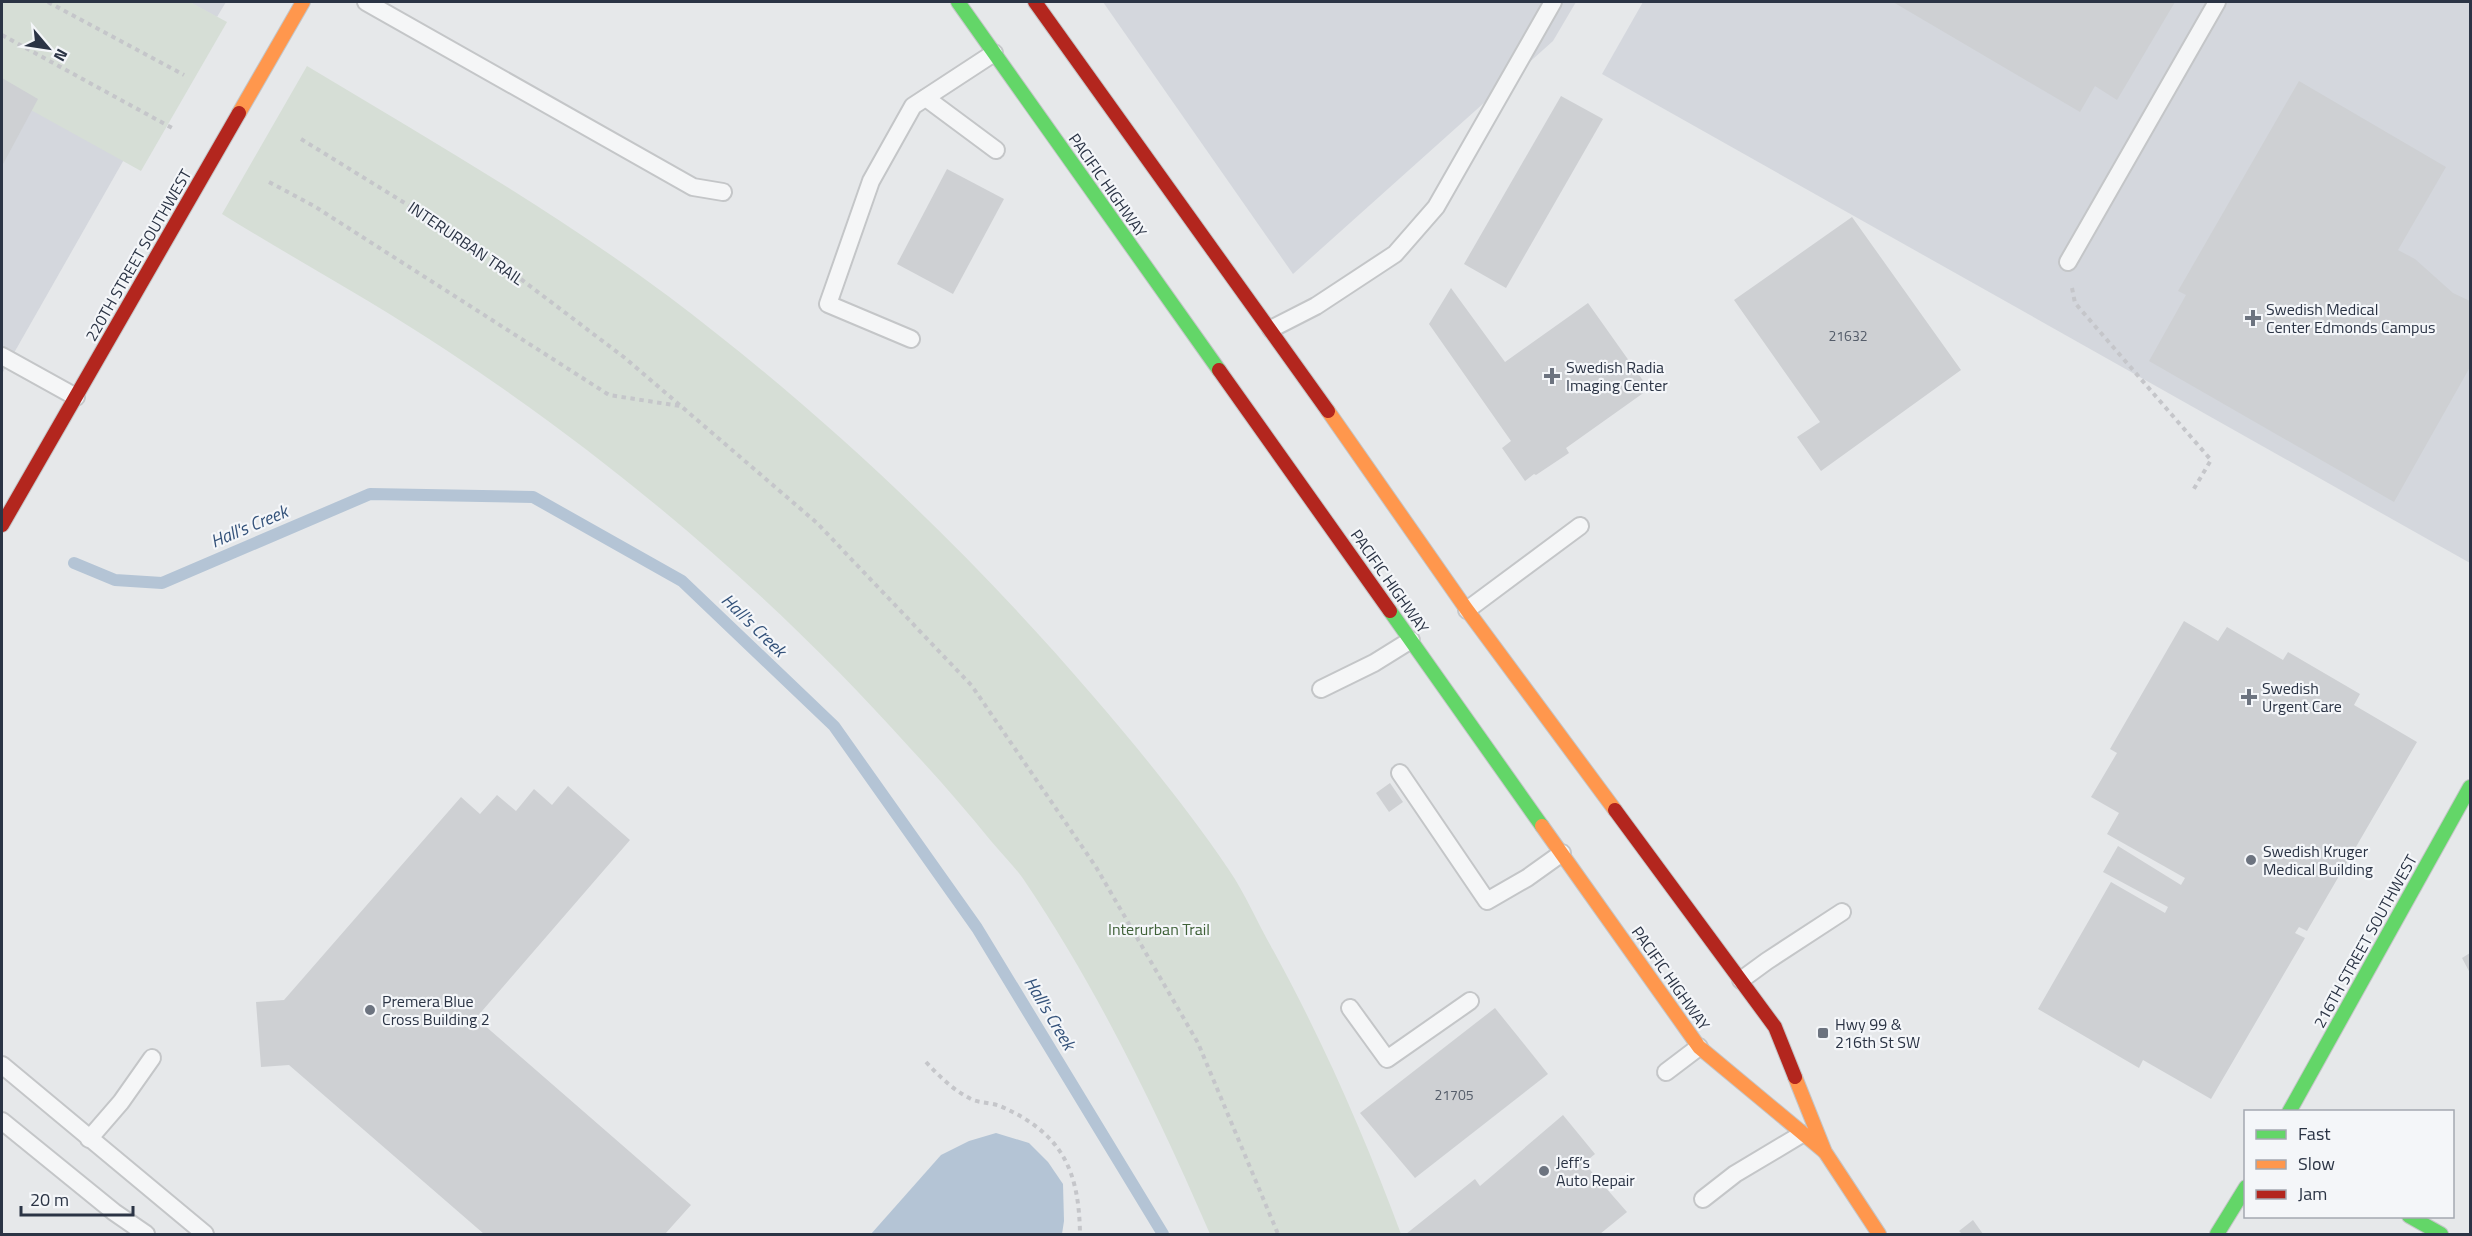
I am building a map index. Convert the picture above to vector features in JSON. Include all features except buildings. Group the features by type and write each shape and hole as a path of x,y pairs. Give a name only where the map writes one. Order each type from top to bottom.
{"main road":[{"name":"220TH STREET SOUTHWEST","path":"2,525 303,2"},
{"name":"PACIFIC HIGHWAY","path":"958,2 1699,1047 1825,1152"},
{"name":"PACIFIC HIGHWAY","path":"1035,2 1271,329 1467,610 1775,1027 1825,1152 1879,1234"},
{"name":"216TH STREET SOUTHWEST","path":"2290,1110 2470,787"},
{"path":"2217,1234 2244,1190"},
{"path":"2413,1218 2441,1234"}],"lane":[{"path":"366,2 693,187 723,192"},
{"path":"1271,329 1316,306 1395,254 1436,207 1553,2"},
{"path":"2067,262 2217,2"},
{"path":"910,339 828,304 871,181 913,106 994,53"},
{"path":"926,98 996,150"},
{"path":"2,356 76,397"},
{"path":"1467,610 1580,526"},
{"path":"1321,689 1374,663 1411,640"},
{"path":"1400,773 1487,902 1562,853"},
{"path":"1741,980 1767,960 1842,912"},
{"path":"1350,1008 1387,1059 1470,1001"},
{"path":"1666,1072 1699,1047"},
{"path":"90,1139 121,1102 152,1058"},
{"path":"2,1065 205,1234"},
{"path":"2,1121 114,1212 146,1234"},
{"path":"1703,1199 1736,1174 1802,1134"}],"path":[{"path":"48,2 184,75"},
{"path":"2,36 174,129"},
{"name":"INTERURBAN TRAIL","path":"301,139 489,255 625,358 817,523 972,686 1096,867 1198,1043 1278,1234"},
{"path":"269,182 314,206 609,395 680,406"},
{"path":"2067,262 2075,303 2211,460 2192,492"},
{"path":"926,1062 947,1084 974,1100 998,1105 1025,1119 1060,1149 1074,1180 1080,1234"}],"shaded area":[{"path":"189,2 226,2 217,17"},
{"path":"1103,2 1576,2 1553,41 1293,274"},
{"name":"Swedish Medical Center Edmonds Campus","path":"1643,2 2470,2 2470,563 1602,74"},
{"path":"2,89 126,156 2,374"}],"green space":[{"path":"2,2 190,2 227,22 141,171 2,94"},
{"name":"Interurban Trail","path":"307,66 536,205 625,265 726,341 782,387 891,484 944,535 1045,641 1146,760 1197,825 1235,880 1326,1054 1373,1162 1401,1234 1210,1234 1148,1098 1102,1009 1024,880 941,782 858,692 804,637 691,534 571,438 419,332 222,214"}],"water":[{"path":"996,1133 1029,1143 1048,1162 1063,1184 1062,1234 871,1234 941,1155 969,1141"}],"waterway":[{"name":"Hall's Creek","path":"74,563 115,580 162,583 370,494 533,497 682,581 834,726 977,928 1163,1234"}],"traffic: fast":[{"path":"958,2 1219,370"},
{"path":"1390,611 1542,826"},
{"path":"2290,1110 2470,787"},
{"path":"2217,1234 2244,1190"},
{"path":"2413,1218 2441,1234"}],"traffic: slow":[{"path":"239,113 303,2"},
{"path":"1328,411 1467,610 1615,810"},
{"path":"1542,826 1699,1047 1824,1151"},
{"path":"1795,1077 1825,1152 1879,1234"}],"traffic: jam":[{"path":"1035,2 1328,411"},
{"path":"2,525 239,113"},
{"path":"1219,370 1390,611"},
{"path":"1615,810 1775,1027 1795,1077"}],"place":[{"name":"Swedish Medical Center Edmonds Campus","path":"2253,318"},
{"name":"Swedish Radia Imaging Center","path":"1552,376"},
{"name":"Swedish Urgent Care","path":"2249,697"},
{"name":"Swedish Kruger Medical Building","path":"2251,860"},
{"name":"Premera Blue Cross Building 2","path":"370,1010"},
{"name":"Hwy 99 & 216th St SW","path":"1823,1033"},
{"name":"Jeff’s Auto Repair","path":"1544,1171"}]}
